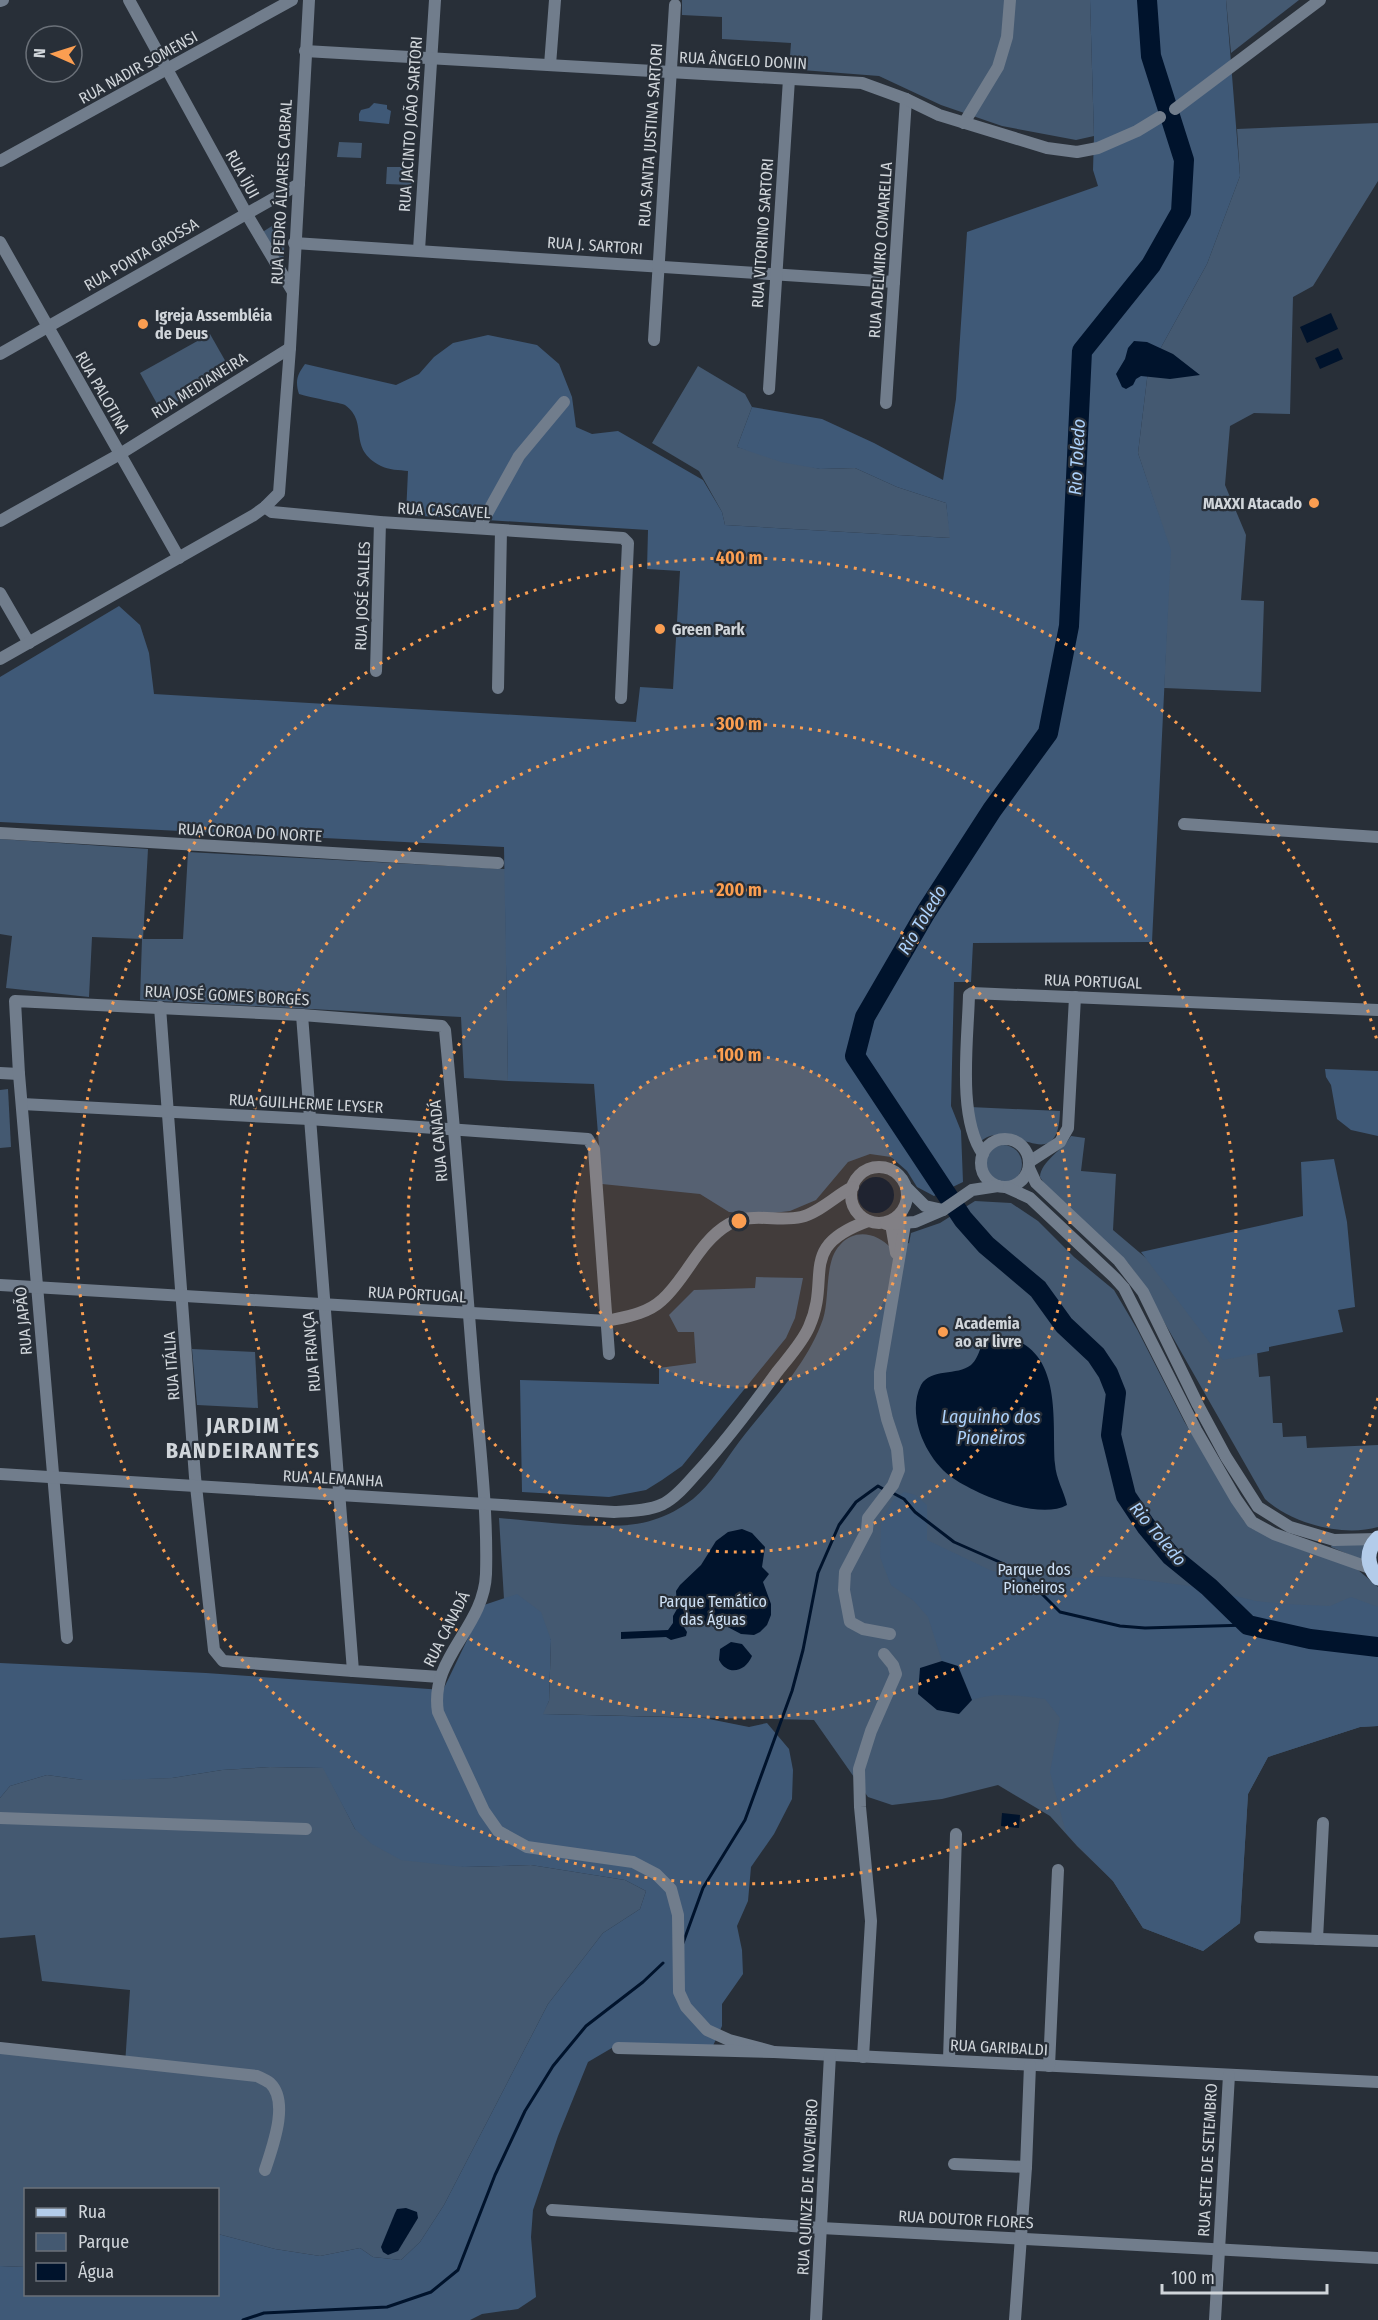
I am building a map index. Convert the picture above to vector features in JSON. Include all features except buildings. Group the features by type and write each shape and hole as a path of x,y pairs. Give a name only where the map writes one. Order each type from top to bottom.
{"main road":[{"path":"1374,1573 1370,1550 1378,1539"}],"street":[{"name":"RUA ÍJUI","path":"129,0 246,213 293,292"},
{"name":"RUA NADIR SOMENSI","path":"0,161 292,0"},
{"name":"RUA PEDRO ÁLVARES CABRAL","path":"265,507 279,493 290,348 309,0"},
{"name":"RUA JACINTO JOÃO SARTORI","path":"419,250 435,0"},
{"path":"550,65 555,0"},
{"path":"964,123 998,68 1007,37 1010,0"},
{"name":"RUA ÂNGELO DONIN","path":"305,51 862,83 906,99 939,115 1047,148 1077,152 1098,148 1137,131 1175,109 1320,0"},
{"name":"RUA SANTA JUSTINA SARTORI","path":"654,340 675,5"},
{"name":"RUA VITORINO SARTORI","path":"769,389 789,79"},
{"name":"RUA ADELMIRO COMARELLA","path":"886,403 906,99"},
{"name":"RUA PONTA GROSSA","path":"0,354 299,184"},
{"name":"RUA PALOTINA","path":"0,242 179,558"},
{"name":"RUA J. SARTORI","path":"294,243 894,282"},
{"name":"RUA MEDIANEIRA","path":"0,521 120,454 290,348"},
{"path":"479,528 519,456 564,402"},
{"path":"0,659 265,507"},
{"name":"RUA CASCAVEL","path":"265,507 272,512 380,522 623,538 628,543 621,698"},
{"name":"RUA JOSÉ SALLES","path":"376,671 380,522"},
{"path":"498,688 501,530"},
{"path":"0,593 29,643"},
{"path":"1184,824 1378,837"},
{"name":"RUA COROA DO NORTE","path":"0,833 498,863"},
{"name":"RUA PORTUGAL","path":"983,1154 967,1115 969,995 972,993 1378,1010"},
{"path":"972,1190 1002,1187 1021,1182 1029,1165 1059,1142 1068,1128 1075,997"},
{"name":"RUA JOSÉ GOMES BORGES","path":"15,1001 302,1015 438,1025"},
{"name":"RUA JAPÃO","path":"15,1001 19,1074 67,1638"},
{"name":"RUA ITÁLIA","path":"160,1007 196,1487 214,1650 223,1661 352,1671"},
{"name":"RUA FRANÇA","path":"302,1015 352,1671"},
{"name":"RUA CANADÁ","path":"438,1025 445,1030 454,1129 484,1503 486,1575 482,1599 475,1617 440,1677 436,1700 438,1712 484,1810 498,1831 526,1847 633,1862 656,1874 671,1889 678,1915 679,1992 686,2007 707,2030 729,2040 774,2052"},
{"path":"0,1073 19,1074"},
{"name":"RUA GUILHERME LEYSER","path":"22,1104 309,1119 588,1139 594,1149 607,1321"},
{"path":"944,1210 925,1206 896,1173 880,1167 863,1173 853,1187 852,1195 856,1210 868,1221 905,1224 944,1210 972,1190 982,1169 983,1154 993,1142 1008,1139 1022,1145 1027,1152 1033,1179 1119,1261 1143,1292 1198,1405 1226,1457 1258,1507 1290,1527 1334,1540 1378,1539"},
{"path":"982,1169 985,1177 1002,1187 1030,1198 1124,1288 1196,1430 1252,1522 1274,1534 1374,1573"},
{"name":"RUA PORTUGAL","path":"0,1286 607,1321 630,1316 662,1300 705,1245 730,1223 762,1218 792,1218 812,1213 839,1193 853,1187"},
{"path":"886,1224 902,1211 907,1196 906,1187"},
{"name":"RUA ALEMANHA","path":"0,1474 614,1512 642,1509 664,1503 680,1491 708,1461 809,1328 815,1307 819,1264 827,1246 843,1231 868,1221"},
{"path":"886,1224 898,1260"},
{"path":"890,1634 863,1629 850,1622 844,1590 845,1572 867,1530 868,1518 897,1477 899,1459 880,1388 880,1372 905,1224"},
{"path":"607,1321 609,1354"},
{"path":"863,2056 871,1921 860,1807 859,1769 871,1731 896,1674 893,1665 884,1654"},
{"path":"352,1671 440,1677"},
{"path":"0,1818 306,1829"},
{"path":"1317,1939 1323,1823"},
{"path":"949,2060 956,1834"},
{"path":"1049,2066 1058,1870"},
{"path":"1260,1937 1378,1941"},
{"path":"0,2048 257,2076 271,2084 278,2099 277,2136 265,2170"},
{"name":"RUA GARIBALDI","path":"618,2048 774,2052 1378,2082"},
{"name":"RUA QUINZE DE NOVEMBRO","path":"816,2320 830,2055"},
{"path":"1015,2320 1026,2167 1030,2065"},
{"name":"RUA SETE DE SETEMBRO","path":"1215,2320 1228,2074"},
{"path":"954,2164 1026,2167"},
{"name":"RUA DOUTOR FLORES","path":"552,2210 821,2228 1378,2258"}],"green space":[{"path":"682,0 1090,0 1094,136 1076,140 1002,126 941,105 879,76 789,69 791,43 722,39 722,17 682,15"},
{"path":"1226,0 1299,0 1231,53"},
{"path":"1378,123 1378,181 1313,286 1293,297 1290,414 1254,413 1230,426 1225,485 1246,535 1241,600 1264,601 1261,692 1164,688 1170,550 1138,453 1148,371 1207,264 1240,176 1237,129"},
{"path":"339,142 362,143 361,158 337,157"},
{"path":"387,167 413,167 412,185 386,184"},
{"path":"286,217 283,269 261,233"},
{"path":"210,334 231,371 161,411 140,373"},
{"path":"698,366 745,394 752,407 737,447 820,469 855,468 897,487 946,503 951,538 725,525 722,512 699,471 652,443"},
{"path":"0,839 148,849 143,939 183,939 188,852 505,869 508,1081 464,1078 461,1017 140,1000 142,939 92,937 89,997 6,988 12,936 0,934"},
{"path":"8,1089 11,1147 0,1148 0,1090"},
{"path":"970,1107 1060,1111 1057,1131 1051,1142 1041,1144 1004,1136 992,1136 980,1142"},
{"path":"1071,1136 1085,1138 1081,1171 1116,1174 1113,1230 1257,1352 1259,1377 1270,1376 1273,1423 1282,1423 1283,1437 1306,1436 1307,1448 1378,1445 1378,1527 1349,1530 1318,1526 1289,1515 1265,1499 1139,1278 1128,1263 1045,1185 1040,1177 1044,1166"},
{"path":"1003,1145 1017,1150 1022,1164 1017,1178 1003,1183 989,1178 984,1164 989,1150"},
{"name":"Parque dos Pioneiros","path":"975,1201 1011,1203 1038,1221 1074,1257 1114,1290 1137,1329 1184,1421 1244,1521 1251,1528 1357,1569 1378,1587 1378,1726 1360,1727 1268,1757 1248,1794 1240,1923 1203,1951 1143,1928 1113,1881 1050,1816 998,1785 942,1799 892,1805 868,1797 814,1720 542,1714 549,1701 551,1640 517,1595 504,1599 499,1518 619,1526 653,1520 684,1506 712,1479 786,1384 807,1353 823,1319 829,1270 840,1245 852,1236 866,1234 879,1239 891,1248 909,1243 911,1233 940,1223"},
{"path":"192,1349 255,1352 258,1408 197,1405"},
{"path":"1332,1544 1366,1544 1362,1560 1331,1547"},
{"path":"270,1767 324,1768 355,1829 464,1867 531,1865 625,1880 646,1891 640,1909 603,1933 548,2004 444,2205 420,2242 401,2260 373,2257 360,2248 320,2256 275,2249 219,2234 219,2188 24,2188 24,2267 0,2266 0,2052 125,2065 130,1990 42,1981 35,1935 0,1938 0,1798 10,1786 47,1775 83,1780 172,1778 222,1770"}],"shaded area":[{"path":"1090,0 1226,0 1240,176 1207,264 1148,371 1138,453 1171,550 1152,942 973,943 971,982 954,982 951,1106 961,1131 963,1182 934,1196 917,1187 907,1171 891,1157 870,1154 848,1162 816,1200 790,1211 765,1214 729,1212 700,1194 602,1184 594,1084 508,1081 504,847 0,822 0,677 119,606 140,625 149,653 154,694 636,722 640,687 673,689 680,571 647,569 648,530 406,515 408,471 384,467 370,459 361,444 356,420 345,405 299,394 298,378 305,364 396,385 419,374 434,357 453,343 488,335 537,345 559,364 572,397 576,427 592,434 618,431 703,480 722,512 725,525 950,538 946,503 897,487 855,468 820,469 781,462 737,447 752,407 822,419 874,443 943,480 956,399 967,232 1098,186 1093,170"},
{"path":"374,103 387,105 387,109 391,111 389,124 359,121 361,110 369,108"},
{"path":"1325,1069 1378,1071 1378,1136 1351,1130 1337,1119 1331,1085 1326,1077"},
{"path":"1334,1159 1347,1222 1355,1307 1338,1310 1343,1332 1269,1347 1269,1351 1223,1360 1141,1252 1303,1216 1301,1162"},
{"path":"756,1277 803,1278 795,1318 786,1338 682,1466 646,1490 609,1497 522,1492 520,1380 659,1384 659,1368 696,1363 694,1332 678,1332 669,1315 694,1290 755,1288"},
{"path":"904,1492 915,1495 927,1505 927,1540 990,1570 1017,1579 1050,1581 1090,1576 1130,1578 1196,1587 1256,1601 1330,1606 1351,1597 1378,1607 1378,1726 1360,1727 1268,1757 1248,1794 1240,1923 1203,1951 1143,1928 1113,1881 1066,1833 1050,1772 1060,1718 1045,1699 999,1695 972,1700 958,1666 942,1661 928,1617 914,1601 891,1585 880,1557 881,1523 893,1500"},
{"path":"517,1594 541,1612 551,1640 549,1701 543,1714 704,1718 749,1727 767,1723 789,1749 793,1770 792,1799 774,1834 751,1867 748,1901 737,1926 742,1950 743,1974 722,2004 722,2026 712,2048 617,2045 588,2062 558,2136 533,2210 531,2237 536,2297 518,2309 482,2314 470,2320 0,2320 0,2266 24,2267 24,2296 219,2296 219,2234 275,2249 320,2256 360,2248 373,2257 401,2260 420,2242 444,2205 548,2004 603,1933 640,1909 646,1891 625,1880 531,1865 464,1867 401,1860 372,1844 355,1829 323,1768 270,1767 222,1770 172,1778 122,1780 83,1780 47,1775 10,1786 0,1798 0,1663 206,1673 443,1690 484,1605"}],"water":[{"path":"1331,313 1338,329 1307,343 1300,327"},
{"path":"1134,341 1147,342 1173,354 1200,375 1170,379 1141,376 1133,385 1126,389 1122,387 1116,374 1125,359 1128,348"},
{"path":"1338,348 1343,359 1320,369 1315,358"},
{"path":"876,1177 889,1182 894,1195 889,1208 876,1213 863,1208 858,1195 863,1182"},
{"name":"Laguinho dos Pioneiros","path":"991,1335 1018,1341 1032,1350 1042,1363 1052,1396 1056,1469 1067,1505 1040,1510 1024,1508 990,1497 950,1476 941,1468 926,1447 917,1422 917,1397 921,1385 931,1376 971,1365 977,1358 984,1341"},
{"path":"742,1529 752,1533 765,1547 762,1567 769,1574 763,1582 771,1604 771,1615 767,1625 760,1632 754,1635 741,1634 722,1624 699,1624 681,1616 682,1624 687,1632 686,1636 671,1640 666,1637 621,1639 621,1632 668,1630 673,1623 673,1616 677,1609 676,1591 680,1585 701,1565 716,1541 728,1532"},
{"path":"731,1642 742,1644 752,1656 746,1665 737,1670 727,1669 719,1660 720,1649"},
{"path":"942,1661 958,1666 972,1700 959,1714 937,1710 918,1694 920,1668"},
{"path":"1002,1813 1020,1815 1019,1828 1001,1826"},
{"path":"406,2208 417,2212 418,2218 398,2251 388,2255 381,2247 397,2209"}],"waterway":[{"name":"Rio Toledo","path":"1147,0 1151,56 1184,160 1181,212 1151,265 1082,351 1069,626 1048,733 992,810 926,912 865,1017 855,1056 963,1219 986,1245 1038,1289 1064,1325 1096,1355 1108,1373 1116,1393 1111,1435 1126,1496 1146,1526 1171,1556 1209,1587 1248,1625 1310,1639 1378,1647"},
{"path":"683,1943 703,1888 745,1820 792,1691 803,1650 818,1573 839,1525 856,1502 878,1486 885,1490"},
{"path":"891,1492 904,1499 915,1512 954,1542 1023,1575 1060,1612 1120,1626 1145,1628 1248,1625"},
{"path":"243,2320 264,2313 387,2307 431,2292 458,2270 495,2175 525,2111 553,2066 586,2026 643,1982 663,1963"}],"place":[{"name":"Igreja Assembléia de Deus","path":"143,324"},
{"name":"MAXXI Atacado","path":"1314,503"},
{"name":"Green Park","path":"660,629"},
{"name":"Academia ao ar livre","path":"943,1332"}],"district":[{"name":"JARDIM BANDEIRANTES","path":"243,1438"}],"park label":[{"name":"Parque Temático das Águas","path":"713,1610"}]}
